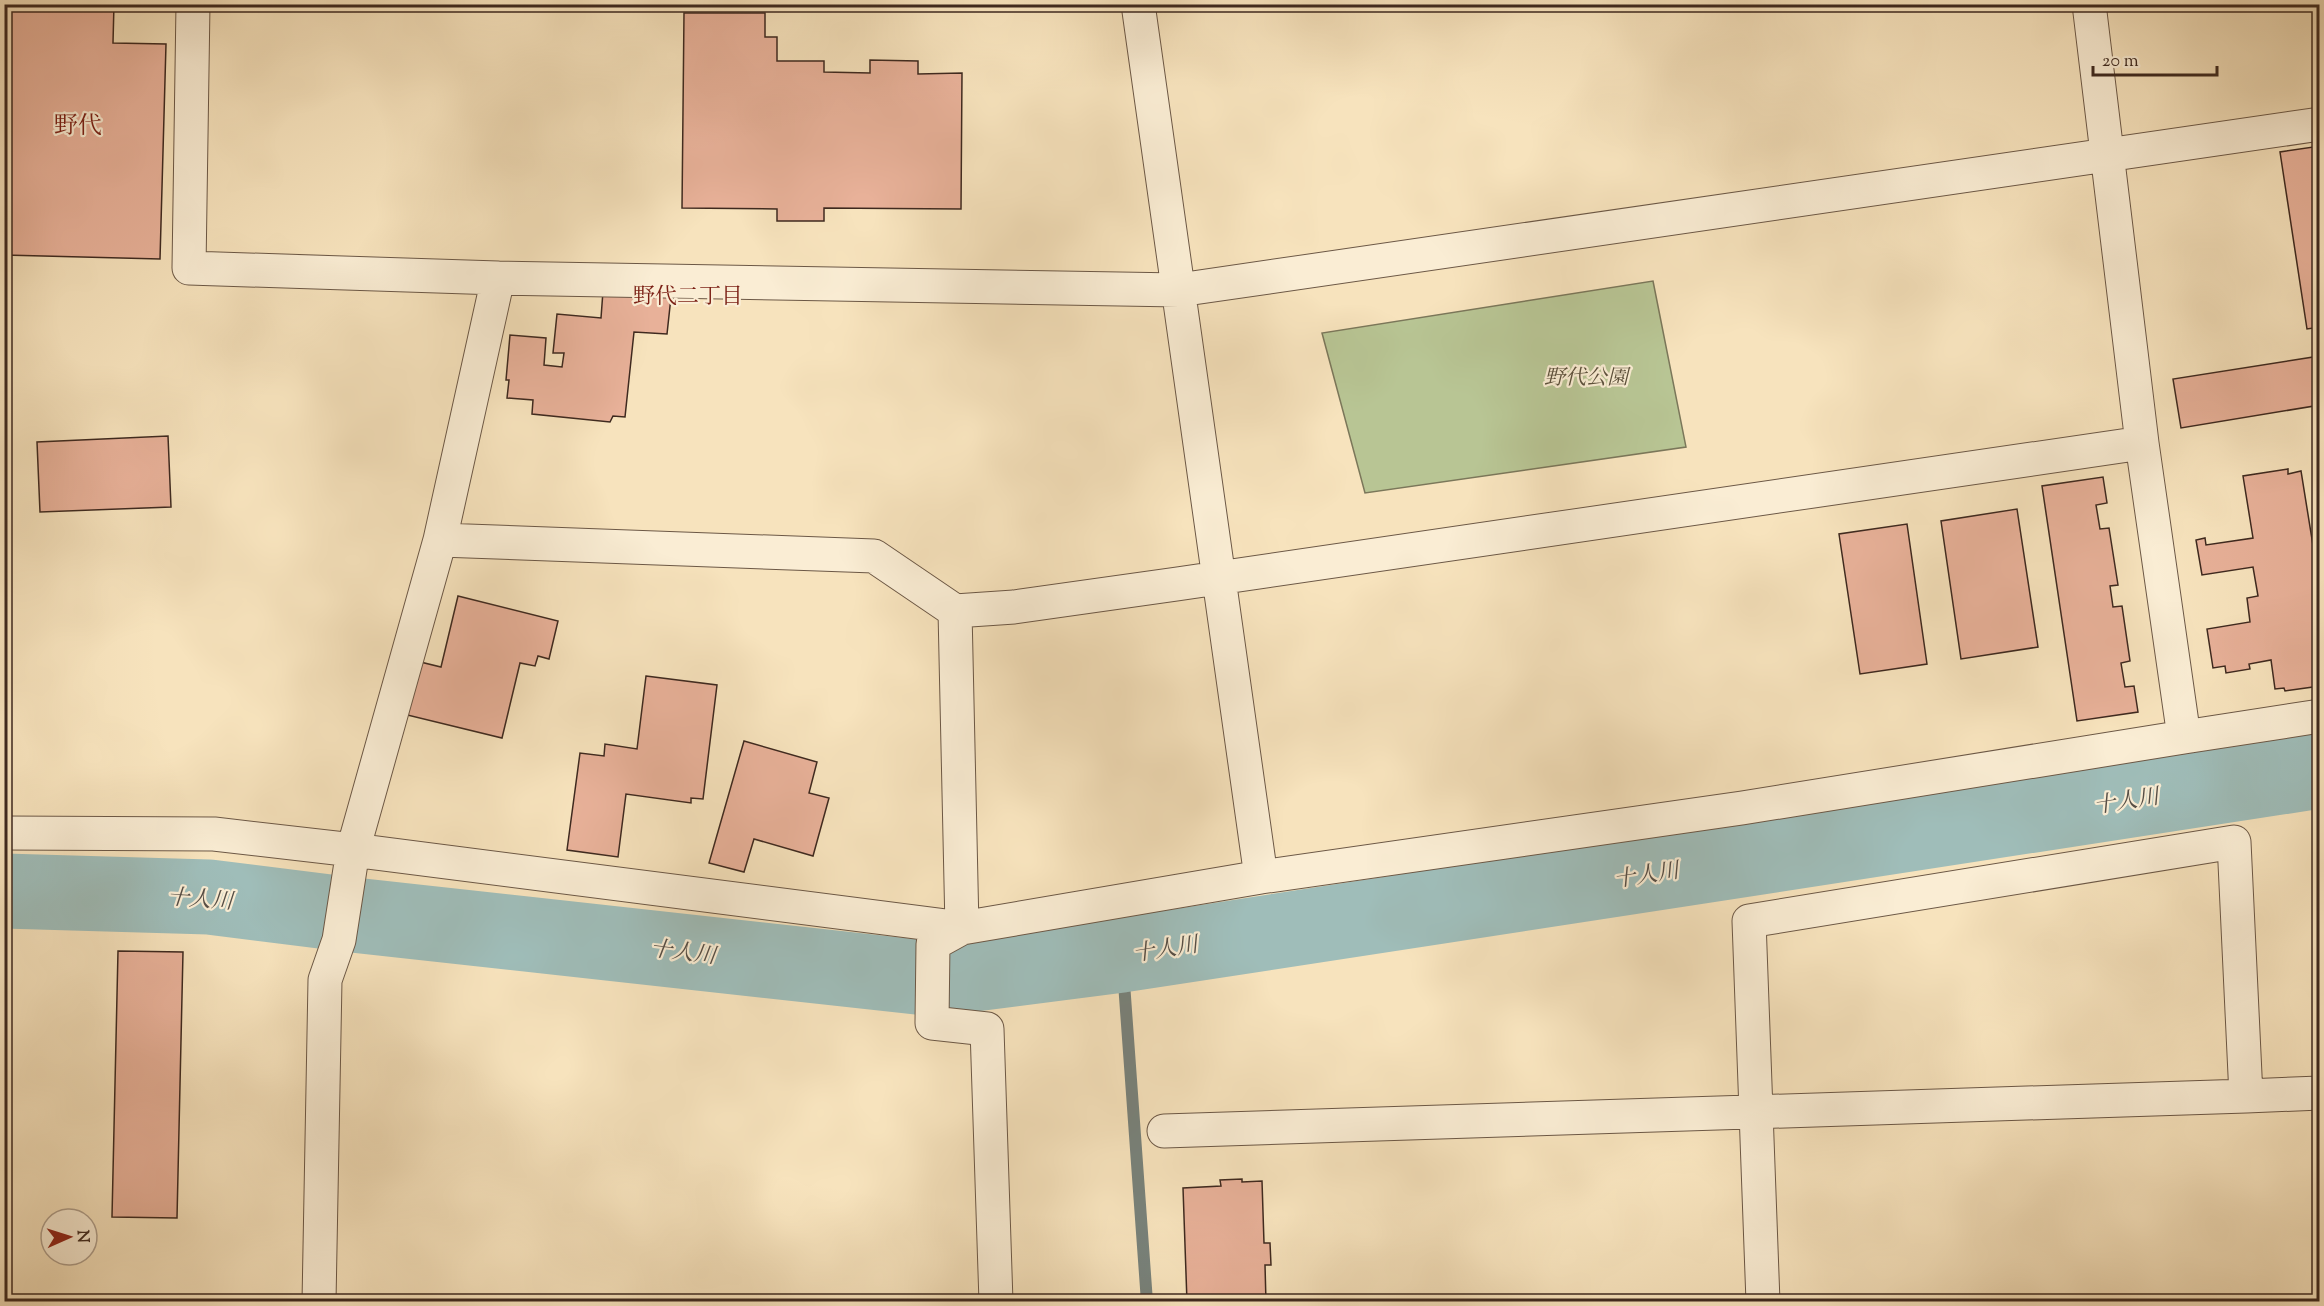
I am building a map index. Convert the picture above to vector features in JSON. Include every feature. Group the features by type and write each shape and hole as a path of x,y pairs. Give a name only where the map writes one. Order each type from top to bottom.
{"street":[{"path":"192,4 189,268 498,279 1179,290 2319,124"},
{"path":"1138,4 1261,877"},
{"path":"2089,4 2142,443 2184,737"},
{"path":"319,1302 325,980 339,940 351,862 440,540 498,279"},
{"path":"440,540 874,556 955,611 1014,607 1219,578 2142,443"},
{"path":"955,611 962,928"},
{"path":"4,833 214,834 351,862 962,928 1261,877 1730,810 2319,716"},
{"path":"1763,1302 1749,921 2234,842 2246,1096"},
{"path":"962,928 933,944 932,1023 987,1029 996,1302"},
{"path":"1164,1131 2319,1093"}],"green space":[{"name":"野代公園","path":"1653,281 1686,447 1365,493 1322,333"}],"building":[{"path":"4,4 114,4 113,43 166,44 160,259 4,255"},
{"path":"684,13 765,13 765,37 777,37 777,61 824,61 824,72 870,73 870,60 918,61 918,74 962,73 961,209 824,208 824,221 777,221 777,209 682,208"},
{"path":"2320,146 2320,327 2307,329 2280,152"},
{"path":"603,291 671,297 667,334 634,332 625,417 613,416 610,422 532,414 533,400 507,398 509,380 506,380 510,335 546,338 544,365 562,367 564,353 553,353 557,314 601,318"},
{"path":"2320,356 2320,405 2181,428 2173,379"},
{"path":"168,436 171,507 40,512 37,442"},
{"path":"2288,469 2288,474 2301,471 2320,589 2320,686 2285,691 2284,688 2275,689 2271,660 2249,664 2250,669 2226,673 2225,666 2213,668 2207,629 2250,622 2247,598 2258,596 2253,567 2202,575 2196,540 2205,538 2206,545 2253,538 2243,476"},
{"path":"2288,469 2288,474 2301,471 2320,589 2320,686 2285,691 2284,688 2275,689 2271,660 2249,664 2250,669 2226,673 2225,666 2213,668 2207,629 2250,622 2247,598 2258,596 2253,567 2202,575 2196,540 2205,538 2206,545 2253,538 2243,476"},
{"path":"2103,477 2107,503 2096,505 2100,529 2109,528 2118,585 2110,586 2113,607 2122,606 2130,661 2121,663 2125,687 2134,686 2138,712 2077,721 2042,486"},
{"path":"2017,509 2038,647 1961,659 1941,521"},
{"path":"1907,524 1927,664 1860,674 1839,534"},
{"path":"458,596 558,621 549,659 538,656 535,666 520,663 502,738 395,712 408,659 441,667"},
{"path":"646,676 717,685 703,799 691,798 691,803 626,794 618,857 567,850 580,753 604,756 605,744 637,749"},
{"path":"744,741 817,762 809,793 829,798 813,856 754,839 744,872 709,863"},
{"path":"118,951 183,952 177,1218 112,1217"},
{"path":"118,951 183,952 177,1218 112,1217"},
{"path":"1242,1179 1242,1182 1262,1181 1264,1243 1270,1243 1271,1265 1265,1265 1266,1302 1187,1302 1183,1188 1221,1186 1220,1180"}],"waterway":[{"name":"十人川","path":"4,891 209,897 935,979 1122,955 2320,771"},
{"path":"1122,955 1147,1302"}],"district":[{"name":"野代","path":"78,125"},
{"name":"野代二丁目","path":"688,295"}]}
